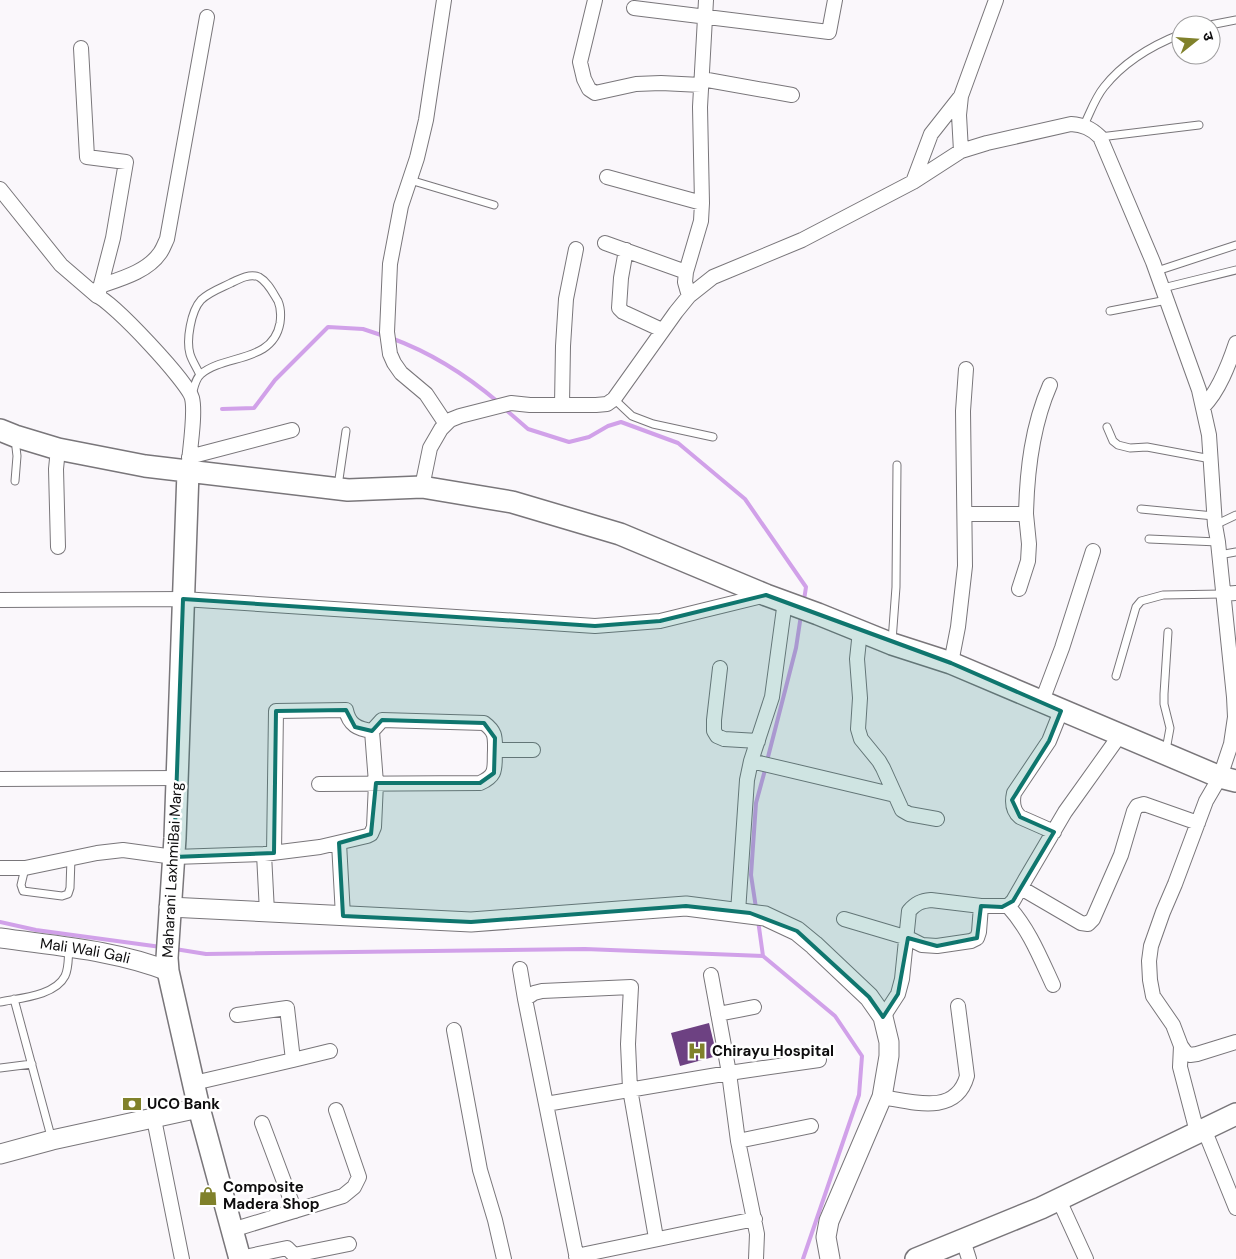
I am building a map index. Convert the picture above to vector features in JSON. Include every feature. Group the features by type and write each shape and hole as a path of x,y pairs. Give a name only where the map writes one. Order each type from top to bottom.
{"main road":[{"path":"7,433 58,449 145,466 188,465 348,490 422,486 512,502 620,534 892,644 951,663 1228,779"},
{"name":"Maharani LaxhmiBai Marg","path":"188,465 174,856 168,916 167,964 199,1108 240,1259"},
{"path":"916,1259 966,1250 1059,1200 1236,1114"}],"street":[{"path":"444,0 426,120 401,206 390,264 387,338 394,363 401,373 426,394 446,424"},
{"path":"595,0 580,62 584,79 589,89 595,93 636,84 701,82 792,95"},
{"path":"689,296 685,282 686,272 701,221 700,107 706,0"},
{"path":"634,8 829,32 835,0"},
{"path":"961,151 961,96 996,0"},
{"path":"99,291 149,264 160,254 167,239 207,17"},
{"path":"81,48 86,157 126,162 113,238 99,291"},
{"path":"913,182 931,134 961,96"},
{"path":"422,486 430,448 441,428 460,416 517,402 530,405 607,404 614,399 662,330 689,296 714,277 802,240 913,182 961,151 986,143 1070,124 1084,125 1095,132 1100,137 1157,271 1199,390 1209,434 1219,549 1230,594 1234,744 1228,779 1206,801 1151,946 1150,961 1153,996 1174,1025 1181,1046 1186,1053 1190,1055 1236,1042"},
{"path":"607,177 702,203"},
{"path":"0,189 61,265 99,291 103,298 185,384 192,397 193,410 188,465 292,430"},
{"path":"605,243 686,272"},
{"path":"562,404 566,299 576,249"},
{"path":"626,250 621,278 619,308 623,312 662,330"},
{"path":"1203,407 1210,400 1222,377 1236,343"},
{"path":"951,663 958,627 965,566 963,411 966,369"},
{"path":"1019,589 1028,561 1026,483 1030,450 1050,386"},
{"path":"58,449 56,469 58,547"},
{"path":"965,514 1026,514"},
{"path":"1054,832 1020,817 1015,813 1012,800 1014,792 1049,741 1051,706 1062,648 1093,551"},
{"path":"0,600 183,598 595,626 660,621 782,600 772,698 751,761 747,780 751,913"},
{"path":"860,631 857,659 860,698 858,729 861,739 879,760 902,810 909,814 937,819"},
{"path":"720,668 714,731 717,736 724,739 758,742"},
{"path":"267,912 276,712 346,710 348,718 355,727 372,731"},
{"path":"0,868 25,868 97,853 123,850 174,856 269,854 320,847 367,836 371,834 374,827 376,782 372,731 382,720 484,724 491,729 495,738 494,773 490,779 480,783 376,782 320,784"},
{"path":"1008,906 1021,888 1064,812 1120,735"},
{"path":"495,750 533,750"},
{"path":"751,761 895,794"},
{"path":"0,779 177,778"},
{"path":"1021,888 1081,923 1088,924 1093,919 1120,855 1137,806 1144,804 1198,824"},
{"path":"338,843 343,916"},
{"path":"883,1017 898,994 902,979 910,911 914,905 922,901 930,900 981,906 1008,906 1028,932 1053,985"},
{"path":"168,916 267,912 471,922 686,906 751,913 796,931 814,945 869,997 883,1017 889,1042 890,1056 882,1097 830,1221 826,1237 830,1259"},
{"path":"844,919 922,944 937,946 971,941 977,938 981,906"},
{"name":"Mali Wali Gali","path":"0,938 120,955 144,962 167,964"},
{"path":"520,969 576,1257 656,1238 754,1219"},
{"path":"711,975 729,1073 738,1141 758,1242 756,1259"},
{"path":"525,999 534,993 542,991 630,987 628,1044 630,1089 656,1238"},
{"path":"882,1097 928,1104 940,1103 959,1093 964,1086 967,1076 958,1006"},
{"path":"718,1014 754,1007"},
{"path":"237,1015 287,1008 293,1060"},
{"path":"454,1030 480,1170 496,1220 504,1259"},
{"path":"1181,1046 1180,1067 1200,1131 1236,1208"},
{"path":"194,1083 330,1051"},
{"path":"546,1104 819,1060"},
{"path":"0,1154 52,1140 199,1108"},
{"path":"232,1230 343,1196 354,1187 359,1177 336,1110"},
{"path":"154,1119 182,1259"},
{"path":"262,1122 295,1211"},
{"path":"738,1141 812,1126"},
{"path":"1059,1200 1086,1259"},
{"path":"240,1259 287,1248 294,1255 349,1244"}],"lane":[{"path":"1221,23 1236,20"},
{"path":"1084,125 1103,88 1119,71 1161,42 1171,38"},
{"path":"1100,137 1199,124"},
{"path":"410,180 494,205"},
{"path":"1157,271 1236,245"},
{"path":"1110,311 1236,270"},
{"path":"192,397 195,382 200,375 218,364 253,355 269,344 276,335 280,326 281,316 279,304 270,288 260,278 250,275 211,293 202,299 194,310 188,342 190,353 200,375"},
{"path":"614,399 632,416 662,427 713,437"},
{"path":"1107,427 1113,441 1118,445 1130,448 1147,447 1211,459"},
{"path":"338,489 346,431"},
{"path":"7,433 17,456 15,481"},
{"path":"892,644 896,587 897,465"},
{"path":"1141,509 1215,520 1236,514"},
{"path":"1149,539 1236,552"},
{"path":"1116,676 1136,607 1141,601 1163,595 1230,594"},
{"path":"1165,753 1170,728 1164,704 1168,632"},
{"path":"25,868 21,886 23,891 62,896 68,894 70,888 71,858"},
{"path":"0,1002 40,994 58,986 65,977 69,948"},
{"path":"14,999 52,1140"},
{"path":"0,1068 32,1064"}],"highlighted area":[{"path":"766,595 951,663 1061,711 1049,741 1012,800 1020,817 1054,832 1013,901 1002,907 981,906 977,938 937,946 908,938 898,994 883,1017 869,997 797,931 750,913 686,906 471,922 343,916 339,843 371,834 376,783 480,783 494,773 495,750 495,738 484,723 382,720 372,731 355,727 346,710 276,711 274,853 174,857 183,599 595,626 660,621"}],"building":[{"path":"709,1023 717,1056 680,1066 671,1033"}],"waterway":[{"path":"222,409 254,408 275,380 328,327 363,329 384,336"},
{"path":"391,338 420,350 448,365 498,402"},
{"path":"505,409 528,429 569,442 589,437 608,426 621,422 678,443 745,499 806,587 804,600"},
{"path":"768,757 796,648 801,615"},
{"path":"756,908 751,875 756,803 765,770"},
{"path":"758,920 763,956"},
{"path":"0,922 36,930 161,947"},
{"path":"175,949 206,954 585,949 763,956 835,1016 862,1056 859,1095 803,1259"}],"place":[{"name":"Chirayu Hospital","path":"697,1051"},
{"name":"UCO Bank","path":"132,1104"},
{"name":"Composite Madera Shop","path":"208,1196"}]}
